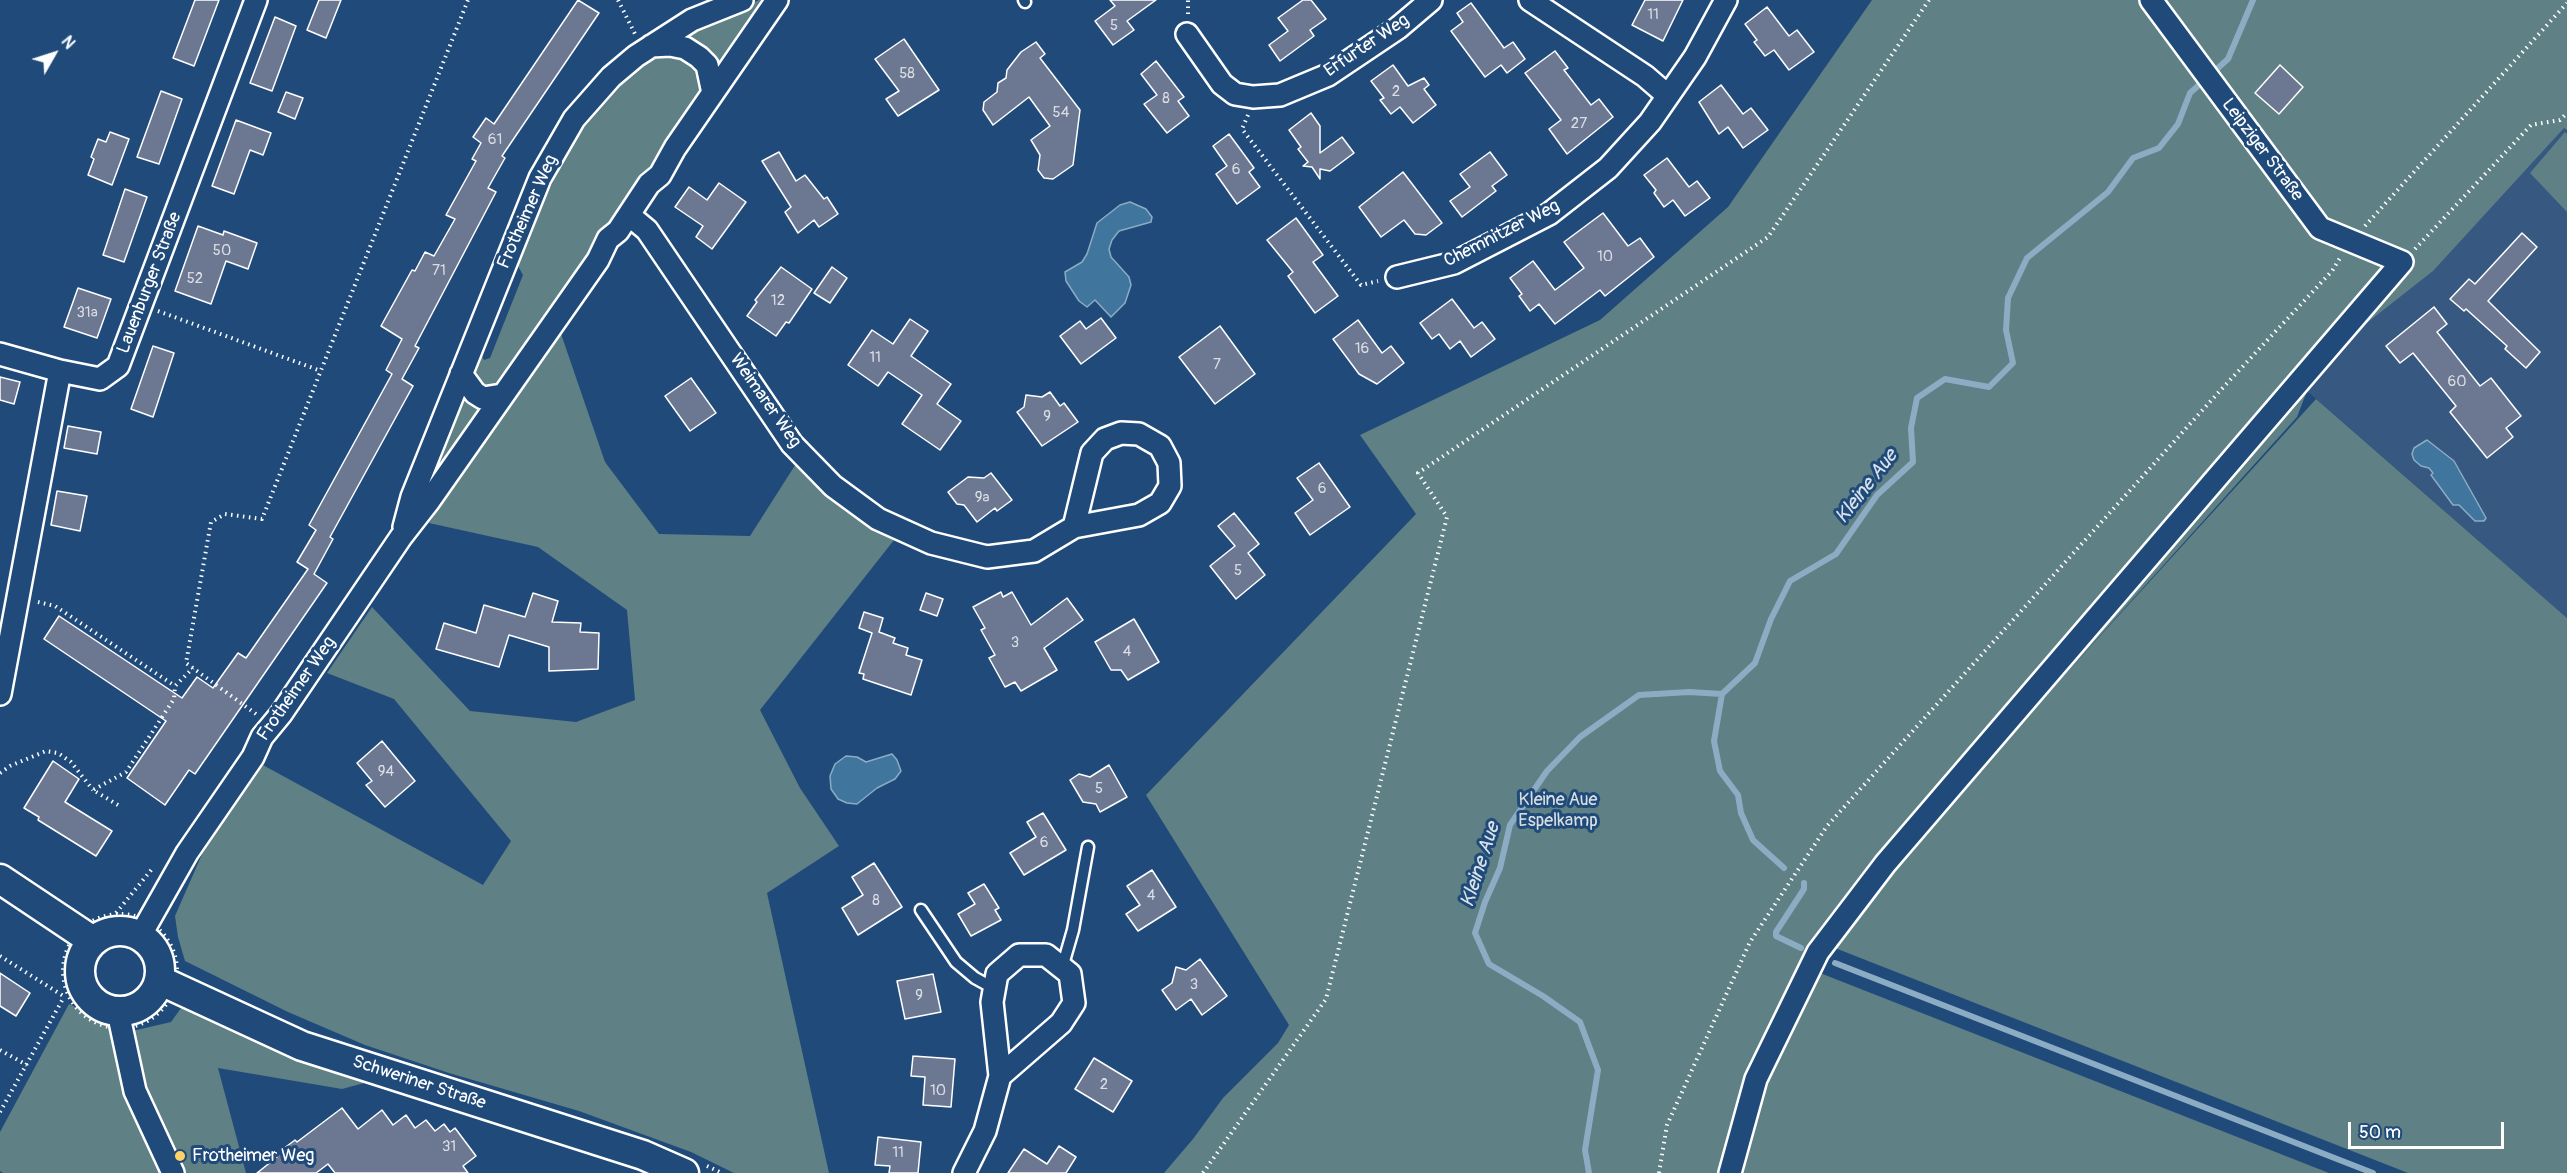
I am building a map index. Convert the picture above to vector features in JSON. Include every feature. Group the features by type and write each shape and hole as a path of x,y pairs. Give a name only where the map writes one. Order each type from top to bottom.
{"street":[{"name":"Lauenburger Straße","path":"0,354 60,371 100,379 118,366 256,0"},
{"name":"Frotheimer Weg","path":"401,537 412,496 540,178 574,119 611,76 646,44 692,20 742,0"},
{"name":"Frotheimer Weg","path":"144,929 187,853 253,757 270,725 281,714 401,537 429,501 598,260 608,239 618,231 649,184 664,169 675,148 777,0"},
{"name":"Erfurter Weg","path":"1187,34 1222,84 1235,94 1253,97 1280,95 1328,75 1398,28 1431,0"},
{"name":"Chemnitzer Weg","path":"1397,277 1454,263 1549,214 1608,168 1650,122 1695,57 1726,0"},
{"name":"Leipziger Straße","path":"2151,0 2320,228 2402,262"},
{"path":"1537,2 1646,76 1667,95"},
{"path":"646,44 685,48 699,57 707,65 713,93"},
{"name":"Weimarer Weg","path":"629,216 647,230 792,444 833,486 878,519 931,543 987,557 1034,551 1074,527 1139,515 1160,503 1170,486 1170,464 1160,446 1139,434 1121,433 1105,439 1092,453 1074,527"},
{"path":"1730,1173 1756,1079 1818,952 1885,864 2402,262"},
{"path":"0,694 20,598 60,371"},
{"path":"461,374 475,393 483,398 502,395"},
{"path":"0,879 86,935 116,929 144,929 150,946 157,956 166,983 120,1020"},
{"path":"86,935 80,973 86,992 99,1006 120,1020 135,1091 173,1173"},
{"path":"964,1173 986,1131 1000,1076 993,1002 997,974 1019,955 1046,954 1070,974 1074,1003 1060,1023 1000,1076"},
{"name":"Schweriner Straße","path":"166,983 302,1046 643,1155 684,1173"}],"lane":[{"path":"1062,968 1073,930 1088,847"},
{"path":"921,910 956,962 975,978 995,989"}],"path":[{"path":"270,725 186,663 211,522 225,514 262,519 468,0"},
{"path":"618,0 646,44"},
{"path":"1203,1173 1326,999 1447,517 1418,472 1768,237 1929,0"},
{"path":"1659,1173 1667,1125 1750,942 1827,826 2217,394 2332,271 2351,241 2567,3"},
{"path":"1253,97 1242,129 1360,285 1397,277"},
{"path":"2402,262 2531,125 2560,120 2567,113"},
{"path":"142,304 321,371"},
{"path":"20,598 56,606 175,686"},
{"path":"93,790 126,772 174,699 175,686 193,668"},
{"path":"0,773 10,766 46,752 58,753 71,762 93,790 118,805"},
{"path":"0,956 66,997 84,1016 106,1027 120,1020 131,1028 154,1018 169,1000 166,983 179,963 172,942 144,929 120,913 98,917 86,935 66,950 62,973 66,997 0,1112"},
{"path":"0,1050 27,1065"}],"shaded area":[{"path":"2564,127 2567,130 2567,618 2307,391 2367,322"},
{"path":"1130,202 1146,209 1152,217 1151,222 1119,231 1112,240 1109,249 1111,257 1129,277 1131,285 1125,303 1111,317 1095,300 1087,307 1079,301 1066,281 1065,272 1082,262 1097,223 1120,205"},
{"path":"2427,440 2454,461 2486,518 2484,521 2475,521 2459,505 2453,505 2431,475 2433,473 2429,468 2421,466 2414,460 2412,454 2414,448"},
{"path":"892,754 901,771 895,779 877,788 857,804 838,799 831,789 830,776 835,764 846,756 857,757 866,762"}],"green space":[{"path":"759,0 764,0 713,72 673,39"},
{"name":"Kleine Aue Espelkamp","path":"1872,0 2567,0 2567,130 2564,128 2433,271 2368,322 2307,391 2297,417 2060,680 2316,399 2567,618 2567,1173 2408,1173 1835,948 1820,973 2329,1173 1164,1173 1223,1098 1278,1043 1289,1025 1146,795 1416,514 1360,435 1600,320 1728,207"},
{"path":"653,52 678,53 698,63 704,90 492,390 483,387 472,369 478,348 484,360 490,358 523,275 513,257 533,207 542,204 585,122 601,102"},
{"path":"2565,132 2567,134 2567,212 2530,173"},
{"path":"559,328 605,462 659,534 750,536 799,459 830,489 894,540 760,710 800,788 839,846 767,893 829,1173 734,1173 691,1152 579,1111 449,1073 365,1045 288,1012 185,961 175,916 210,836 261,764 483,885 511,841 394,699 327,673 372,607 470,711 576,722 635,700 627,610 538,547 429,523"},
{"path":"460,388 488,403 426,486"},
{"path":"69,1004 128,1032 171,1022 184,1004 297,1056 368,1082 342,1089 218,1068 246,1173 3,1173 0,1171 0,1132"}],"building":[{"path":"195,0 219,0 194,66 173,58"},
{"path":"319,0 341,0 326,38 307,30"},
{"path":"578,0 599,13 502,156 505,158 488,188 496,192 415,346 419,348 402,379 413,386 330,537 333,539 314,574 327,583 195,774 189,770 165,805 127,778 166,721 44,639 59,616 182,698 197,677 213,688 238,653 246,658 308,569 297,562 316,530 309,525 392,374 386,370 402,339 381,326 412,270 415,271 425,252 434,256 455,219 446,215 476,161 472,159 481,143 473,137 486,118 494,124"},
{"path":"1110,0 1156,0 1127,21 1134,30 1113,45 1095,21 1115,6"},
{"path":"1303,0 1311,0 1326,19 1310,30 1314,36 1280,61 1269,45 1288,31 1278,18"},
{"path":"1645,0 1683,0 1663,41 1632,25"},
{"path":"1471,3 1504,48 1513,42 1525,59 1507,73 1501,65 1485,77 1451,31 1463,22 1457,13"},
{"path":"1767,7 1789,36 1797,30 1814,52 1789,70 1774,50 1765,56 1754,42 1757,40 1745,24"},
{"path":"275,17 296,26 272,91 250,83"},
{"path":"904,39 939,90 898,116 886,99 899,91 875,59"},
{"path":"1036,42 1045,54 1040,58 1080,110 1073,165 1053,179 1044,178 1038,170 1040,155 1031,140 1050,126 1029,97 993,125 983,110 984,102 997,92 998,83 1006,78 1007,70 1021,52"},
{"path":"1555,51 1568,68 1564,70 1591,105 1599,99 1613,117 1567,154 1549,129 1561,120 1525,73"},
{"path":"1156,61 1184,97 1178,101 1189,116 1167,133 1144,104 1157,95 1141,74"},
{"path":"1393,65 1408,86 1424,78 1429,85 1424,89 1436,105 1413,123 1400,107 1391,114 1380,100 1384,98 1371,81"},
{"path":"2280,65 2303,87 2279,114 2255,93"},
{"path":"1721,85 1743,114 1751,108 1768,130 1743,148 1728,127 1719,134 1699,102"},
{"path":"161,91 182,99 159,164 137,157"},
{"path":"286,92 303,98 295,119 278,112"},
{"path":"1311,113 1320,126 1320,153 1342,137 1354,153 1330,171 1320,169 1320,179 1312,167 1303,166 1308,162 1298,149 1301,147 1289,130"},
{"path":"236,120 271,133 263,155 250,150 234,194 212,186"},
{"path":"110,132 129,139 112,185 88,175 94,159 91,157 98,139 106,142"},
{"path":"1229,134 1254,168 1249,172 1260,187 1237,204 1216,174 1227,166 1213,146"},
{"path":"779,152 796,181 805,175 824,199 827,197 838,214 819,227 814,220 798,233 785,212 791,207 762,161"},
{"path":"1490,152 1507,175 1492,186 1496,191 1462,217 1450,201 1470,187 1460,174"},
{"path":"1667,158 1689,187 1697,181 1710,198 1685,216 1673,200 1664,207 1654,193 1656,190 1644,175"},
{"path":"1403,172 1442,223 1426,235 1415,234 1404,220 1381,237 1359,207"},
{"path":"719,183 746,202 712,249 696,237 703,226 675,207 689,187 707,200"},
{"path":"125,189 147,197 124,262 103,255"},
{"path":"1603,213 1628,246 1640,238 1654,257 1605,296 1600,290 1555,324 1539,304 1530,311 1519,296 1522,294 1510,278 1533,261 1555,290 1584,268 1564,242"},
{"path":"1296,218 1323,255 1313,262 1338,296 1315,313 1288,276 1293,272 1267,240"},
{"path":"198,226 223,235 224,231 257,243 248,269 226,261 211,304 175,291"},
{"path":"2522,233 2537,247 2488,301 2540,352 2526,368 2505,349 2507,346 2466,309 2464,311 2450,299 2469,279 2475,284"},
{"path":"781,267 812,289 789,323 786,322 776,336 747,316 757,302 755,300"},
{"path":"832,267 847,278 830,303 814,293"},
{"path":"78,288 111,299 97,338 64,327"},
{"path":"1452,299 1474,328 1482,322 1495,339 1471,357 1460,341 1450,349 1439,334 1432,339 1420,323"},
{"path":"2434,307 2447,324 2437,332 2480,386 2491,378 2521,416 2506,428 2513,437 2487,458 2450,412 2456,406 2413,353 2400,363 2386,346"},
{"path":"1101,318 1116,338 1081,364 1060,336 1080,321 1086,329"},
{"path":"910,319 928,331 911,356 951,384 937,404 961,421 940,450 902,424 922,395 888,372 878,386 848,365 872,330 893,344"},
{"path":"1358,320 1382,353 1391,346 1404,363 1377,384 1359,374 1333,339"},
{"path":"1220,326 1255,374 1215,404 1179,357"},
{"path":"153,346 174,353 153,417 131,409"},
{"path":"0,377 20,382 14,404 0,400"},
{"path":"691,378 716,413 690,431 665,396"},
{"path":"1050,392 1060,406 1064,403 1078,422 1042,446 1017,412 1024,407 1026,395 1042,397"},
{"path":"68,426 101,432 97,454 64,448"},
{"path":"1319,463 1350,507 1310,535 1295,513 1313,500 1297,478"},
{"path":"991,473 1012,500 997,511 995,508 977,522 964,505 957,504 948,492 968,477 984,478"},
{"path":"57,491 87,496 80,531 51,525"},
{"path":"1234,513 1259,544 1248,553 1265,575 1236,599 1210,566 1235,546 1218,526"},
{"path":"1001,592 1003,597 1012,592 1031,625 1067,598 1083,620 1044,648 1057,670 1021,691 1015,682 1005,687 989,658 995,655 981,630 985,628 973,607"},
{"path":"533,593 558,601 552,622 581,623 580,632 599,633 598,669 549,671 549,647 509,635 499,667 436,649 444,623 476,633 484,605 525,617"},
{"path":"926,593 943,599 937,616 920,610"},
{"path":"864,612 883,618 879,632 895,638 893,643 908,648 906,655 922,660 911,695 863,679 864,674 859,673 872,633 859,628"},
{"path":"1134,619 1159,662 1128,680 1121,670 1111,670 1095,642"},
{"path":"382,741 415,781 385,807 366,785 372,781 357,763"},
{"path":"53,761 79,779 65,802 112,831 96,856 38,820 39,817 24,808"},
{"path":"1109,765 1127,797 1100,812 1096,804 1083,802 1070,780 1079,774 1090,777"},
{"path":"1043,813 1066,850 1024,875 1010,853 1036,837 1027,822"},
{"path":"874,863 902,907 858,935 842,908 863,895 852,877"},
{"path":"1152,870 1176,907 1138,931 1126,914 1140,905 1127,886"},
{"path":"984,884 999,908 995,910 1001,920 971,936 958,914 975,904 968,893"},
{"path":"1200,959 1227,996 1202,1015 1191,999 1176,1010 1162,990 1172,983 1176,967 1186,970"},
{"path":"0,973 30,993 16,1016 0,1006"},
{"path":"933,974 941,1012 905,1019 897,981"},
{"path":"913,1056 955,1059 951,1107 923,1105 925,1077 911,1076"},
{"path":"1094,1058 1132,1081 1113,1112 1075,1089"},
{"path":"342,1108 358,1129 382,1110 393,1125 406,1115 415,1128 426,1120 435,1131 444,1124 450,1132 455,1128 476,1156 463,1166 468,1173 335,1173 328,1164 316,1173 257,1173 277,1157 275,1155 295,1140 297,1142"},
{"path":"878,1137 921,1142 918,1173 889,1173 890,1166 875,1165"},
{"path":"1059,1146 1076,1157 1066,1173 1008,1173 1024,1149 1047,1164"}],"waterway":[{"name":"Kleine Aue","path":"1589,1173 1585,1150 1598,1070 1580,1022 1543,996 1489,964 1475,933 1500,868 1510,825 1547,771 1580,737 1639,695 1689,692 1722,694 1755,663 1771,619 1790,581 1836,554 1877,495 1913,462 1911,428 1917,398 1945,379 1989,387 2013,363 2006,330 2008,298 2027,258 2108,192 2133,158 2159,148 2178,124 2190,93 2228,59 2253,0"},
{"path":"1722,694 1714,741 1720,771 1738,795 1741,813 1753,840 1784,868"},
{"path":"1801,948 1776,936 1776,932 1804,889 1804,883"},
{"path":"1835,963 2373,1173"}],"place":[{"name":"Frotheimer Weg","path":"180,1156"}]}
